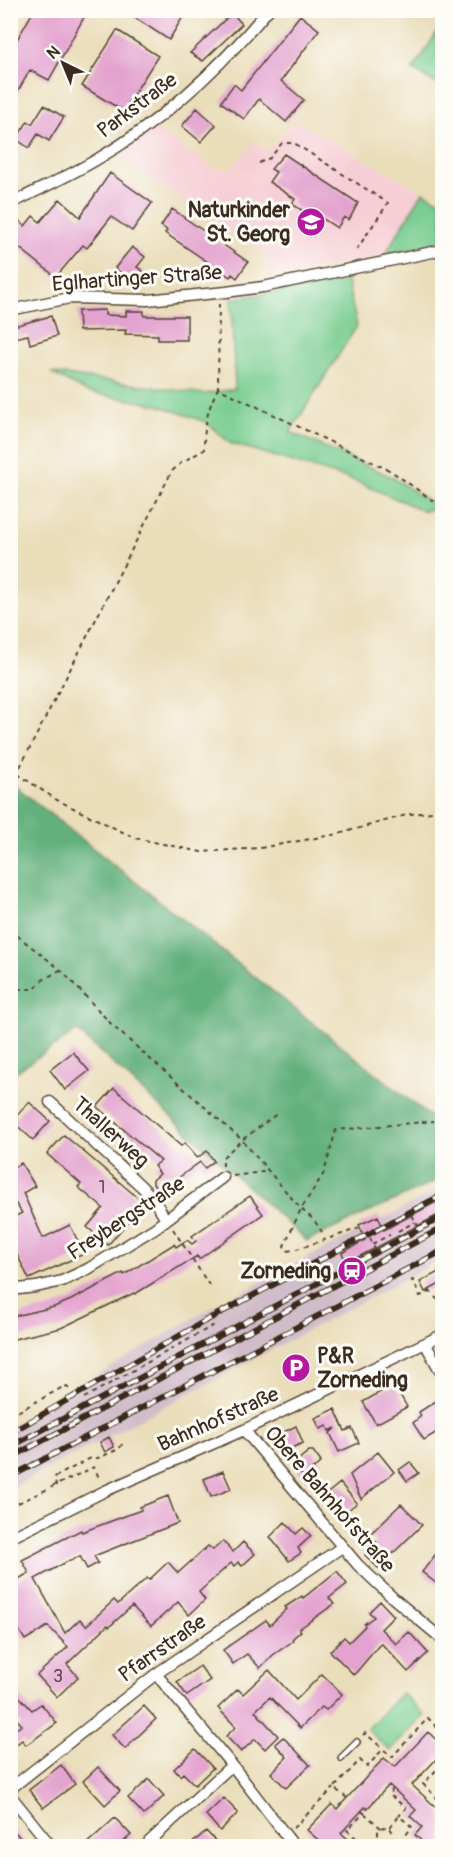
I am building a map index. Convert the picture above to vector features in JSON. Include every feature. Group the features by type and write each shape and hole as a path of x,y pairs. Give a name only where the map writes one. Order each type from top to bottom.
{"street":[{"name":"Parkstraße","path":"10,204 97,160 144,128 210,73 238,46 268,10"},
{"name":"Eglhartinger Straße","path":"10,310 70,298 147,300 263,287 442,250"},
{"name":"Thallerweg","path":"50,1102 153,1198 166,1220"},
{"name":"Freybergstraße","path":"10,1290 63,1281 119,1251 166,1220 223,1177"},
{"name":"Bahnhofstraße","path":"10,1538 105,1491 244,1430 442,1335"},
{"path":"425,1343 442,1374"},
{"name":"Obere Bahnhofstraße","path":"244,1430 342,1547 378,1585 442,1639"},
{"name":"Pfarrstraße","path":"10,1789 156,1674 342,1547"},
{"path":"156,1674 294,1846"},
{"path":"149,1842 232,1766"},
{"path":"10,1795 51,1846"}],"lane":[{"path":"341,1758 357,1742"}],"path":[{"path":"259,163 270,158 282,143 294,143 388,203 355,252"},
{"path":"10,782 17,773 172,471 182,462 204,450 204,426 208,409 218,388 219,293"},
{"path":"218,388 391,471 442,507"},
{"path":"10,768 57,800 135,838 201,852 260,848 338,834 410,814 442,811"},
{"path":"10,930 61,970 114,1028 242,1140 301,1209 314,1220 322,1232"},
{"path":"10,987 35,989 41,981 61,970"},
{"path":"269,1171 223,1177 223,1157 278,1113"},
{"path":"360,1228 287,1251 284,1246 301,1209 324,1173 336,1130 434,1121"},
{"path":"412,1215 418,1226"},
{"path":"398,1231 415,1222"},
{"path":"372,1244 390,1235"},
{"path":"370,1238 375,1249"},
{"path":"179,1239 209,1285"},
{"path":"411,1281 413,1280 420,1296 429,1291 442,1305"},
{"path":"84,1398 216,1324"},
{"path":"10,1416 64,1386 71,1390"},
{"path":"56,1486 55,1477 91,1458 98,1458 119,1449 123,1443"},
{"path":"10,1507 94,1467 105,1491"},
{"path":"367,1735 392,1757 428,1718 442,1731"},
{"path":"285,1835 360,1760 367,1767 383,1749"},
{"path":"442,1764 423,1784 442,1803"},
{"path":"334,1788 347,1798"},
{"path":"390,1828 406,1808 389,1794 393,1789"},
{"path":"438,1799 442,1795"},
{"path":"365,1846 347,1830 362,1812 381,1828 390,1828"},
{"path":"392,1839 399,1846 412,1827 399,1816"},
{"path":"381,1828 378,1834 381,1841"},
{"path":"390,1828 393,1833 392,1839"},
{"path":"375,1846 381,1841 387,1842 392,1839"}],"shaded area":[{"name":"Naturkinder St. Georg","path":"296,121 423,192 384,256 270,278 263,253 117,156 154,128 214,169 231,169 254,142 267,151"},
{"path":"442,1188 442,1259 11,1488 10,1427 209,1309"}],"green space":[{"path":"442,24 442,87 413,70"},
{"path":"423,192 442,202 442,242 384,256"},
{"path":"347,281 357,326 290,432 392,477 438,507 424,511 353,480 230,443 206,422 158,405 87,392 51,373 204,394 235,389 231,299"},
{"path":"10,782 442,1126 442,1178 307,1241 77,1031 11,1075"},
{"path":"402,1693 425,1715 390,1751 367,1729"}],"building":[{"path":"34,10 88,10 49,80 30,70 10,105 10,52"},
{"path":"123,10 187,10 169,40"},
{"path":"232,13 242,24 203,61 190,53"},
{"path":"300,15 319,30 281,81 304,100 286,122 259,99 244,119 221,102 234,84 241,90"},
{"path":"117,30 158,56 123,111 82,86"},
{"path":"44,105 64,117 49,141 38,134 29,148 16,139 28,121 32,124"},
{"path":"197,108 216,125 201,142 182,126"},
{"path":"284,154 358,203 349,220 344,217 337,228 308,209 306,213 292,204 295,199 269,182 276,172 271,169"},
{"path":"110,173 152,203 132,231 111,217 87,248 83,245 56,277 16,245 18,242 10,236 10,224 16,218 25,226 33,216 40,222 60,199 80,217"},
{"path":"172,209 248,262 237,278 232,274 230,277 165,233 167,230 161,226"},
{"path":"132,247 145,257 137,267 144,272 135,284 115,268"},
{"path":"105,310 105,315 126,316 126,311 144,311 144,316 187,316 187,340 158,340 158,335 125,334 126,330 79,331 78,311"},
{"path":"51,316 57,336 30,344 28,335 10,339 10,327"},
{"path":"73,1052 89,1071 65,1090 50,1070"},
{"path":"114,1088 181,1146 185,1143 197,1158 207,1151 214,1161 205,1168 200,1162 159,1192 153,1180 160,1174 154,1166 161,1161 97,1107"},
{"path":"29,1102 50,1121 33,1140 12,1121"},
{"path":"64,1135 144,1203 108,1245 87,1227 103,1208 78,1187 81,1184 47,1154"},
{"path":"21,1163 35,1186 23,1193 43,1238 70,1225 84,1254 29,1279 10,1240 10,1219 22,1213 10,1195 10,1170"},
{"path":"250,1196 263,1214 199,1259 197,1256 135,1294 61,1328 10,1340 10,1317 54,1307 123,1273 124,1275 174,1244 176,1247 187,1240 192,1244 196,1241 192,1236"},
{"path":"442,1199 442,1213 347,1263 342,1253 365,1240 359,1225 378,1216 384,1230"},
{"path":"442,1270 442,1283 425,1292 420,1282"},
{"path":"394,1384 407,1407 376,1424 363,1402"},
{"path":"442,1397 442,1429 424,1440 413,1423 421,1416 419,1412"},
{"path":"335,1409 345,1431 352,1428 359,1443 339,1452 330,1433 336,1428 329,1431 327,1426 320,1429 315,1418"},
{"path":"296,1426 303,1443 282,1452 275,1436"},
{"path":"109,1437 114,1447 105,1452 100,1442"},
{"path":"309,1451 313,1451 321,1462 304,1477 293,1464"},
{"path":"378,1452 394,1472 361,1499 350,1475"},
{"path":"410,1462 419,1473 407,1481 399,1470"},
{"path":"223,1471 231,1489 211,1497 204,1479"},
{"path":"340,1483 357,1503 339,1517 323,1497"},
{"path":"168,1496 178,1523 94,1556 98,1563 87,1569 80,1556 35,1579 65,1633 80,1619 86,1626 114,1600 118,1604 168,1562 178,1573 208,1546 213,1550 223,1541 233,1552 243,1542 255,1554 242,1566 238,1562 234,1566 231,1563 199,1592 205,1600 189,1615 178,1602 151,1626 132,1606 109,1627 108,1625 67,1664 78,1677 57,1697 37,1675 68,1647 48,1626 25,1640 10,1615 10,1584 29,1573 22,1560 81,1530 82,1532 141,1510 140,1507"},
{"path":"401,1504 422,1525 378,1568 365,1555 377,1543 369,1535"},
{"path":"285,1522 296,1534 303,1528 311,1536 298,1548 301,1553 289,1561 270,1537"},
{"path":"442,1546 442,1588 422,1572"},
{"path":"337,1571 347,1584 329,1598 334,1604 299,1629 301,1631 292,1639 293,1641 273,1655 260,1668 247,1654 233,1664 223,1650 266,1620 270,1625 287,1609 285,1607 302,1596 303,1598"},
{"path":"380,1601 394,1616 381,1629 396,1644 409,1632 428,1653 408,1672 381,1643 354,1675 330,1651 344,1637 349,1642 365,1626 364,1624 374,1617 369,1612"},
{"path":"200,1666 210,1680 187,1696 177,1682"},
{"path":"269,1670 296,1700 322,1674 342,1694 326,1710 322,1707 300,1728 270,1697 255,1711 278,1736 265,1749 255,1739 241,1752 226,1736 236,1727 218,1708 238,1689 243,1694"},
{"path":"10,1687 32,1710 41,1704 57,1723 26,1745 22,1740 10,1749 10,1733 22,1725 10,1712"},
{"path":"144,1706 156,1719 125,1749 112,1735"},
{"path":"428,1732 442,1745 442,1753 412,1785 442,1813 442,1843 439,1846 427,1846 415,1835 422,1827 410,1816 416,1810 389,1785 341,1833 356,1846 325,1846 307,1830 332,1804 337,1809 384,1758 395,1767"},
{"path":"283,1737 310,1765 286,1788 271,1773 287,1757 275,1744"},
{"path":"195,1749 213,1768 195,1785 183,1773 180,1776 174,1769"},
{"path":"61,1765 75,1784 43,1808 29,1790"},
{"path":"98,1767 120,1791 105,1805 83,1781"},
{"path":"149,1779 164,1796 144,1815 128,1798"},
{"path":"224,1798 238,1813 220,1831 206,1815"},
{"path":"115,1818 131,1835 119,1846 84,1846"},
{"path":"10,1826 27,1846 10,1846"},
{"path":"206,1831 220,1846 189,1846"}],"railway":[{"path":"10,1433 205,1321 442,1195"},
{"path":"10,1447 442,1217"},
{"path":"10,1458 442,1228"},
{"path":"10,1477 442,1251"}],"place":[{"name":"Naturkinder St. Georg","path":"311,222"},
{"name":"Zorneding","path":"352,1271"},
{"name":"P&R Zorneding","path":"296,1368"}]}
